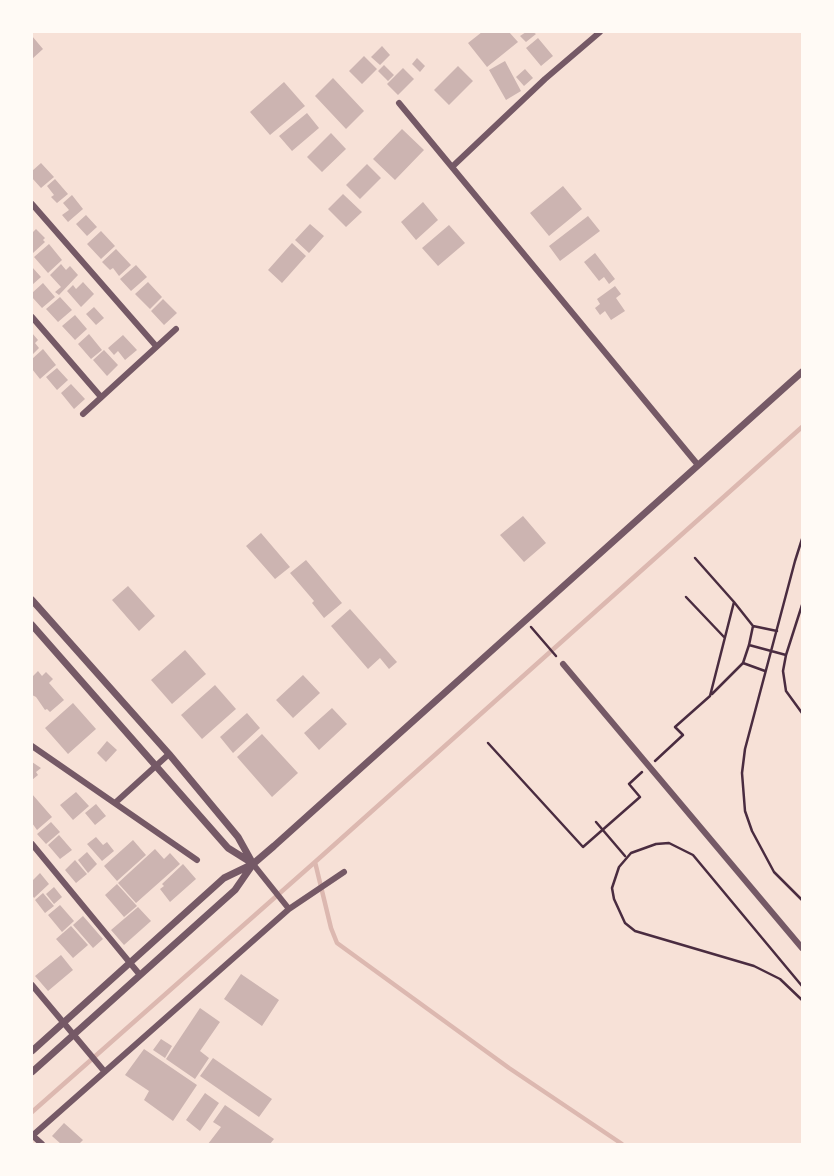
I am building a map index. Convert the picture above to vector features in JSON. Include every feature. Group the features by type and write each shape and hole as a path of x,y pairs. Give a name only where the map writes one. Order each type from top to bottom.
{"street":[{"path":"453,166 545,79 600,32"},
{"path":"399,103 698,465"},
{"path":"32,204 156,346"},
{"path":"32,317 101,397"},
{"path":"83,414 176,329"},
{"path":"32,1072 235,890 253,864 803,372"},
{"path":"32,600 169,754 238,837 253,864 286,906"},
{"path":"32,625 228,848 253,864"},
{"path":"563,664 803,948"},
{"path":"32,746 197,860"},
{"path":"115,803 169,754"},
{"path":"32,844 140,975"},
{"path":"32,1051 224,878 253,864"},
{"path":"42,1144 32,1136 102,1068 286,906 344,872"},
{"path":"32,985 102,1068"}],"path":[{"path":"803,540 794,561 765,671 745,749 742,773 745,811 752,831 774,872 803,900"},
{"path":"695,558 753,626 777,631"},
{"path":"686,597 724,637"},
{"path":"710,696 734,603"},
{"path":"803,605 783,671 786,691 803,713"},
{"path":"526,620 563,664"},
{"path":"488,743 583,847 640,797 629,784 683,735 675,727 743,663 753,626"},
{"path":"749,645 786,655"},
{"path":"743,663 765,671"},
{"path":"596,822 626,858"},
{"path":"803,986 693,855 669,843 645,846 626,858 614,877 614,899 625,923 635,931 754,966 780,979 803,1000"}],"building":[{"path":"482,32 509,32 518,42 487,67 468,43"},
{"path":"526,32 536,34 526,42 520,36"},
{"path":"32,36 43,49 32,59"},
{"path":"538,38 553,56 541,66 526,48"},
{"path":"382,46 390,55 380,65 371,57"},
{"path":"364,56 377,69 362,84 349,71"},
{"path":"417,58 425,66 420,72 412,64"},
{"path":"505,61 521,91 506,100 489,70"},
{"path":"384,65 394,75 388,81 378,71"},
{"path":"458,66 473,81 449,105 434,90"},
{"path":"403,68 414,79 398,95 387,84"},
{"path":"525,69 533,78 524,86 516,77"},
{"path":"333,78 364,111 346,129 315,96"},
{"path":"284,82 305,106 270,135 250,112"},
{"path":"307,113 319,128 292,151 279,136"},
{"path":"402,129 424,150 395,180 373,159"},
{"path":"331,133 346,149 322,172 307,157"},
{"path":"41,163 54,177 41,188 32,178 32,171"},
{"path":"367,164 381,178 360,199 346,185"},
{"path":"55,179 68,194 57,203 51,197 54,195 47,186"},
{"path":"563,186 582,209 549,236 530,213"},
{"path":"343,194 362,212 346,227 328,209"},
{"path":"72,195 83,209 68,222 62,215 69,210 63,203"},
{"path":"423,202 438,220 416,240 401,222"},
{"path":"86,215 97,227 87,236 76,224"},
{"path":"588,216 600,231 560,261 549,246"},
{"path":"310,224 324,236 309,253 295,240"},
{"path":"449,225 465,243 438,266 422,248"},
{"path":"36,229 45,238 45,242 33,253 32,233"},
{"path":"101,231 115,246 101,259 87,244"},
{"path":"292,243 306,256 282,283 268,270"},
{"path":"49,244 62,260 48,273 34,257"},
{"path":"116,249 131,265 119,276 113,268 110,270 102,262"},
{"path":"595,253 615,279 609,284 604,277 599,281 584,262"},
{"path":"61,264 66,270 70,266 78,275 59,295 55,292 61,287 50,275"},
{"path":"136,265 147,277 131,291 120,279"},
{"path":"32,267 41,277 32,285"},
{"path":"83,282 94,294 81,307 67,291 73,285 76,289"},
{"path":"148,282 162,297 150,309 135,294"},
{"path":"43,283 55,297 42,308 32,297 32,293"},
{"path":"615,286 621,294 616,298 625,311 611,320 605,311 600,315 595,308 600,304 597,299"},
{"path":"60,297 72,310 58,322 46,309"},
{"path":"163,299 177,313 164,325 151,311"},
{"path":"94,307 104,318 96,325 86,314"},
{"path":"75,315 87,329 75,340 62,326"},
{"path":"32,333 38,340 35,343 39,348 32,355"},
{"path":"89,334 102,350 91,359 78,344"},
{"path":"123,335 137,350 125,360 118,351 114,355 108,348"},
{"path":"43,349 56,365 40,379 32,369 32,359"},
{"path":"104,350 118,365 107,376 93,360"},
{"path":"57,368 68,380 57,390 46,377"},
{"path":"71,384 85,399 74,409 61,393"},
{"path":"523,516 546,543 524,562 500,535"},
{"path":"261,533 290,567 275,579 246,546"},
{"path":"306,560 342,603 324,618 312,603 314,601 290,573"},
{"path":"128,586 155,616 139,631 112,600"},
{"path":"350,609 397,662 389,669 380,658 368,669 331,626"},
{"path":"185,650 206,674 172,704 151,680"},
{"path":"38,671 42,676 46,672 53,679 49,683 64,700 50,712 32,695 32,677"},
{"path":"303,675 320,693 293,718 276,700"},
{"path":"215,685 236,709 202,739 181,715"},
{"path":"73,703 96,729 68,754 45,728"},
{"path":"332,708 347,724 319,750 304,733"},
{"path":"247,713 260,728 233,753 220,737"},
{"path":"262,734 298,773 272,797 237,757"},
{"path":"107,741 117,750 106,762 97,753"},
{"path":"32,762 41,768 32,780"},
{"path":"76,792 89,806 73,820 60,805"},
{"path":"32,794 52,817 37,830 32,823"},
{"path":"96,804 106,816 95,825 85,813"},
{"path":"51,822 60,832 46,844 37,834"},
{"path":"59,835 72,850 60,859 48,845"},
{"path":"96,837 103,845 107,842 114,851 102,861 87,844"},
{"path":"133,840 146,855 117,881 104,866"},
{"path":"155,849 164,859 170,853 180,864 136,903 118,883"},
{"path":"87,852 97,864 88,873 78,860"},
{"path":"75,860 87,874 76,883 65,870"},
{"path":"183,864 196,879 170,902 160,889"},
{"path":"40,873 49,884 34,898 32,881"},
{"path":"117,884 137,906 124,917 105,895"},
{"path":"54,887 62,897 54,904 46,894"},
{"path":"43,893 54,906 45,913 35,900"},
{"path":"60,905 74,921 62,932 48,915"},
{"path":"138,907 151,921 124,945 111,930"},
{"path":"83,916 103,939 93,948 73,925"},
{"path":"71,926 88,945 73,958 56,939"},
{"path":"61,955 73,970 48,991 35,976"},
{"path":"241,974 279,1000 262,1026 224,999"},
{"path":"200,1008 220,1022 200,1051 209,1058 195,1079 166,1059"},
{"path":"161,1039 172,1046 165,1058 153,1050"},
{"path":"144,1049 197,1085 173,1121 144,1100 149,1091 125,1075"},
{"path":"213,1058 272,1099 259,1117 200,1076"},
{"path":"205,1093 219,1103 200,1131 186,1120"},
{"path":"225,1105 274,1139 270,1144 208,1144 221,1127 213,1122"},
{"path":"64,1123 83,1140 79,1144 61,1144 52,1136"}],"waterway":[{"path":"32,1112 802,427"},
{"path":"315,862 337,943 509,1068 622,1144"}]}
